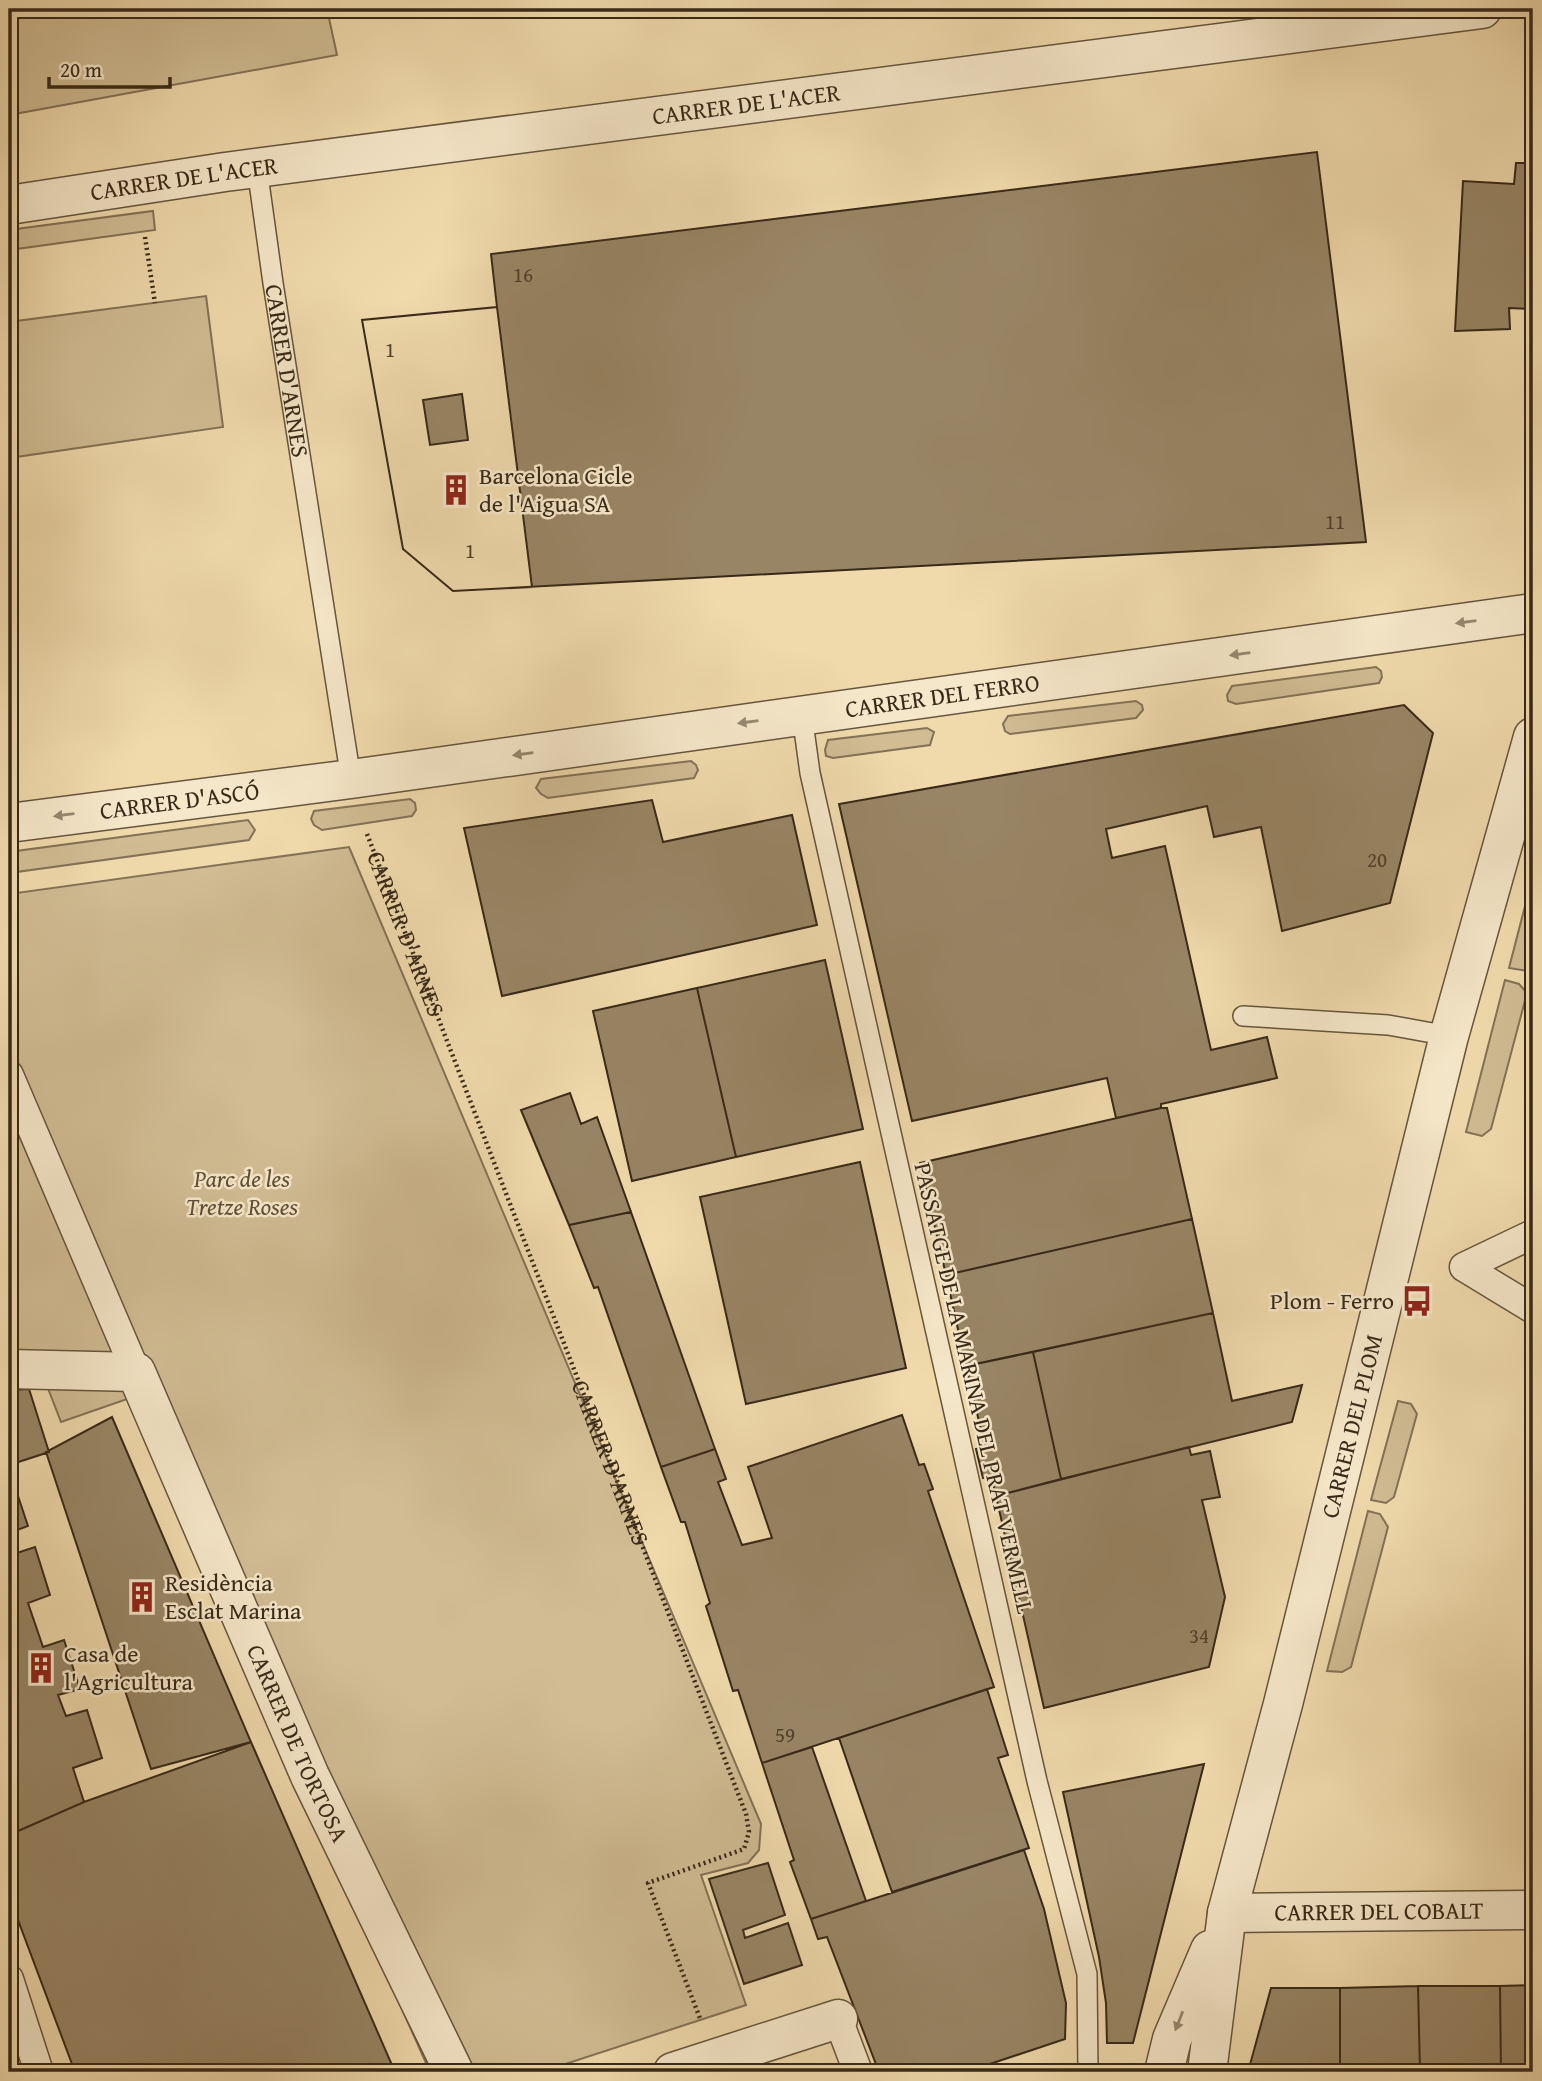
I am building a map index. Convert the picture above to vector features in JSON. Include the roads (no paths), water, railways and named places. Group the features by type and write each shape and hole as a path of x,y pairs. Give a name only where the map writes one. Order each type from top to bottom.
{"street":[{"name":"CARRER DE L'ACER","path":"9,205 257,168 1482,9"},
{"name":"CARRER DEL FERRO","path":"351,779 1533,613"},
{"name":"CARRER DEL PLOM","path":"1227,1913 1283,1704 1449,1036 1533,737"},
{"name":"CARRER D'ASCÓ","path":"9,822 351,779"},
{"name":"CARRER DE TORTOSA","path":"9,1075 310,1776 454,2072"},
{"path":"1533,1234 1464,1267 1533,1309"},
{"path":"9,1369 136,1372"},
{"name":"CARRER DEL COBALT","path":"1227,1913 1533,1910"},
{"path":"1164,2072 1172,2039 1189,1996 1227,1913"},
{"path":"1207,2072 1227,1913"},
{"path":"9,1979 38,2072"},
{"path":"673,2072 838,2019 858,2072"}],"lane":[{"name":"CARRER D'ARNES","path":"257,168 351,779"},
{"name":"PASSATGE DE LA MARINA DEL PRAT VERMELL","path":"802,715 810,773 1009,1658 1037,1781 1087,1974 1088,2072"},
{"path":"1243,1016 1388,1025 1449,1036"}],"place":[{"name":"Barcelona Cicle de l'Aigua SA","path":"456,490"},
{"name":"Plom - Ferro","path":"1417,1301"},
{"name":"Residència Esclat Marina","path":"142,1597"},
{"name":"Casa de l'Agricultura","path":"41,1668"}],"park label":[{"name":"Parc de les Tretze Roses","path":"242,1193"}]}
